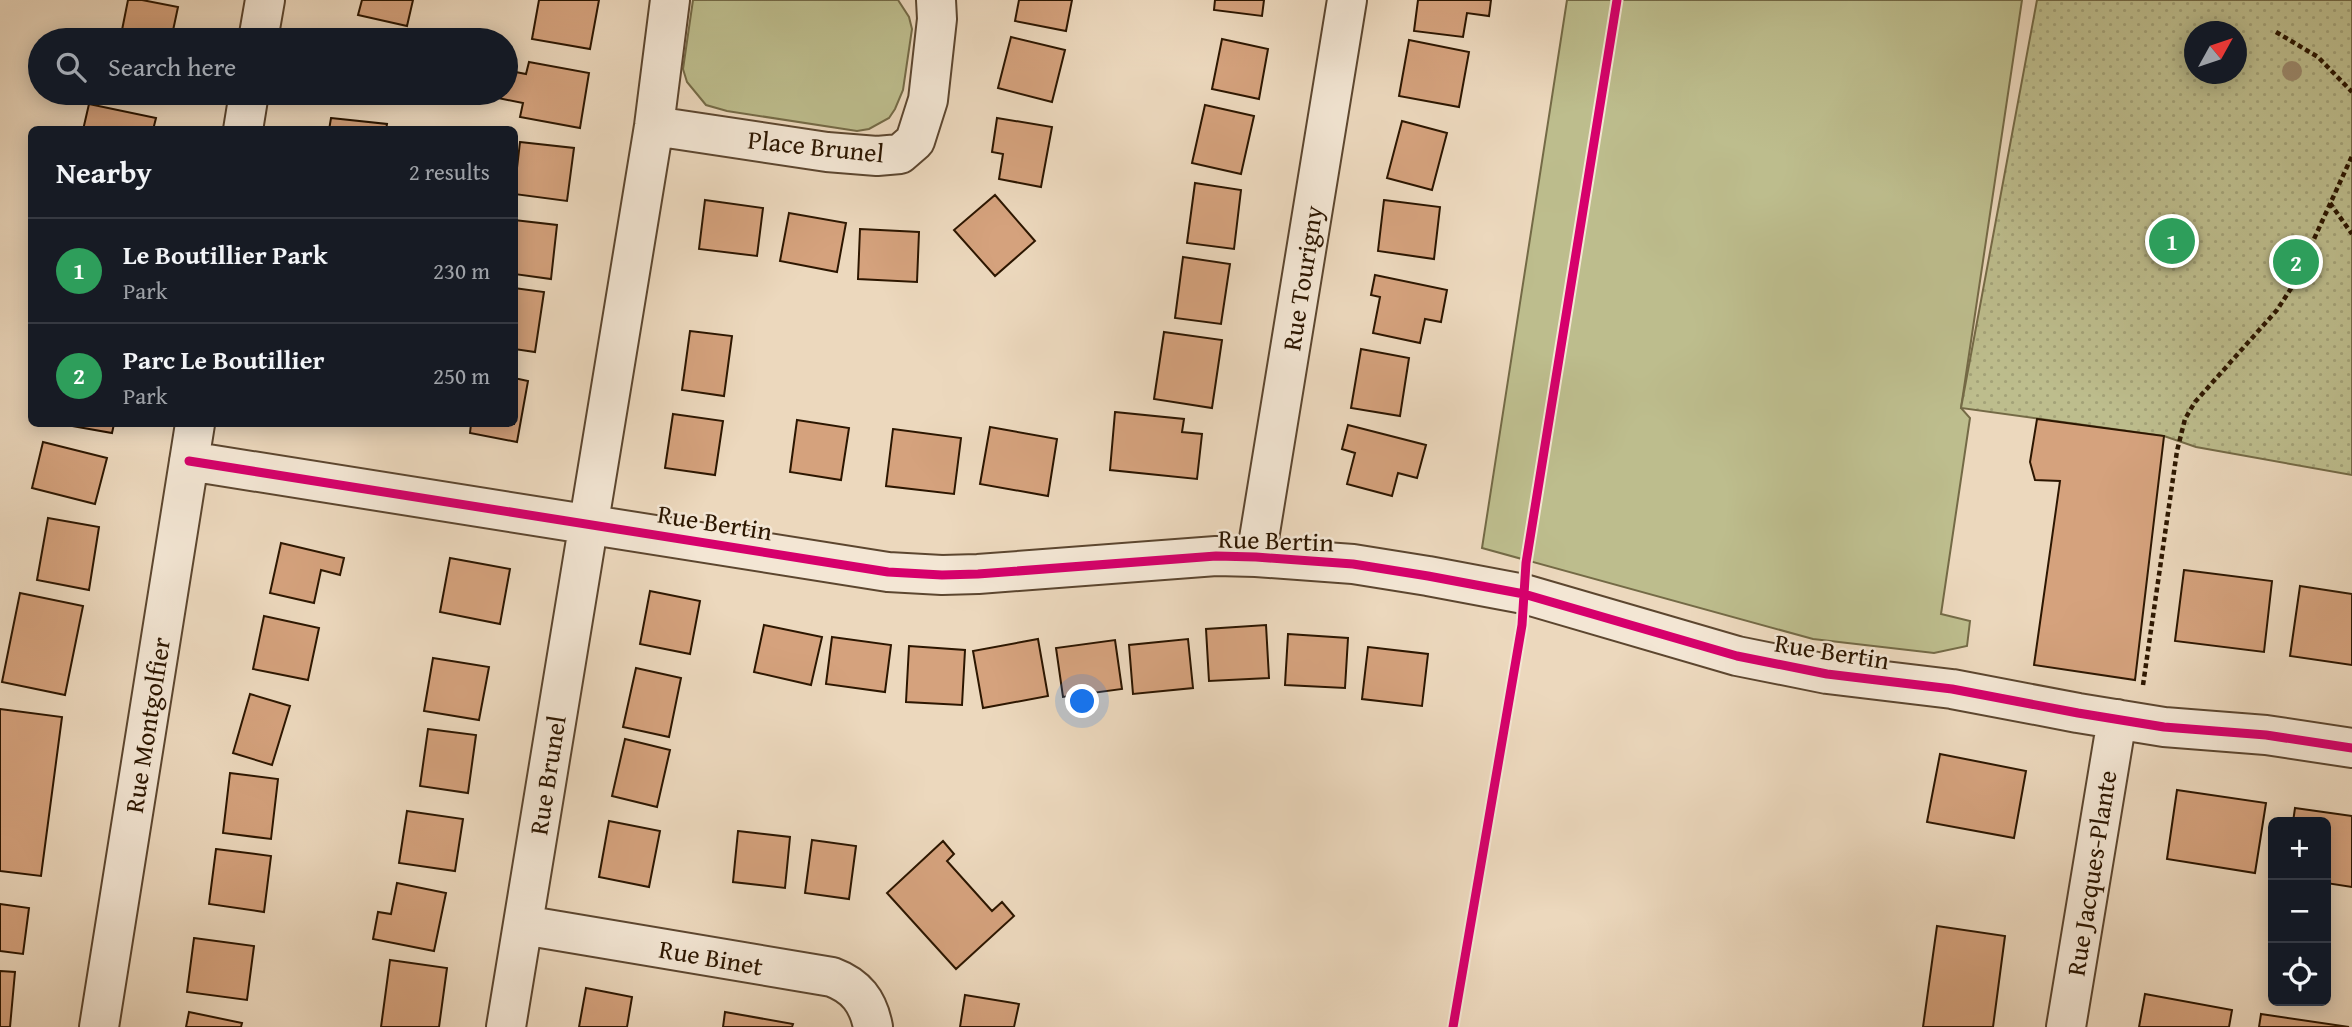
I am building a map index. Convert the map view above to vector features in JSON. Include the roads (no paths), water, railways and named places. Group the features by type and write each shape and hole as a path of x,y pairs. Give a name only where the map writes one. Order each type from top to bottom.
{"street":[{"path":"260,28 265,0"},
{"path":"587,523 654,126 670,0"},
{"name":"Place Brunel","path":"654,126 827,152 877,156 900,154 915,141 928,100 937,19 936,0"},
{"name":"Rue Tourigny","path":"1256,557 1347,0"},
{"path":"244,126 247,105"},
{"name":"Rue Montgolfier","path":"99,1027 194,427"},
{"name":"Rue Bertin","path":"189,460 888,572 942,575 1216,556 1353,564 1524,594 1737,656 1827,674 1952,689 2164,726 2266,735 2352,748"},
{"name":"Rue Brunel","path":"506,1027 587,523"},
{"name":"Rue Jacques-Plante","path":"2066,1027 2117,719"},
{"name":"Rue Binet","path":"523,925 832,977 847,983 858,992 870,1012 873,1027"}],"place":[{"name":"Le Boutillier Park","path":"2172,241"},
{"name":"Parc Le Boutillier","path":"2296,262"}]}
